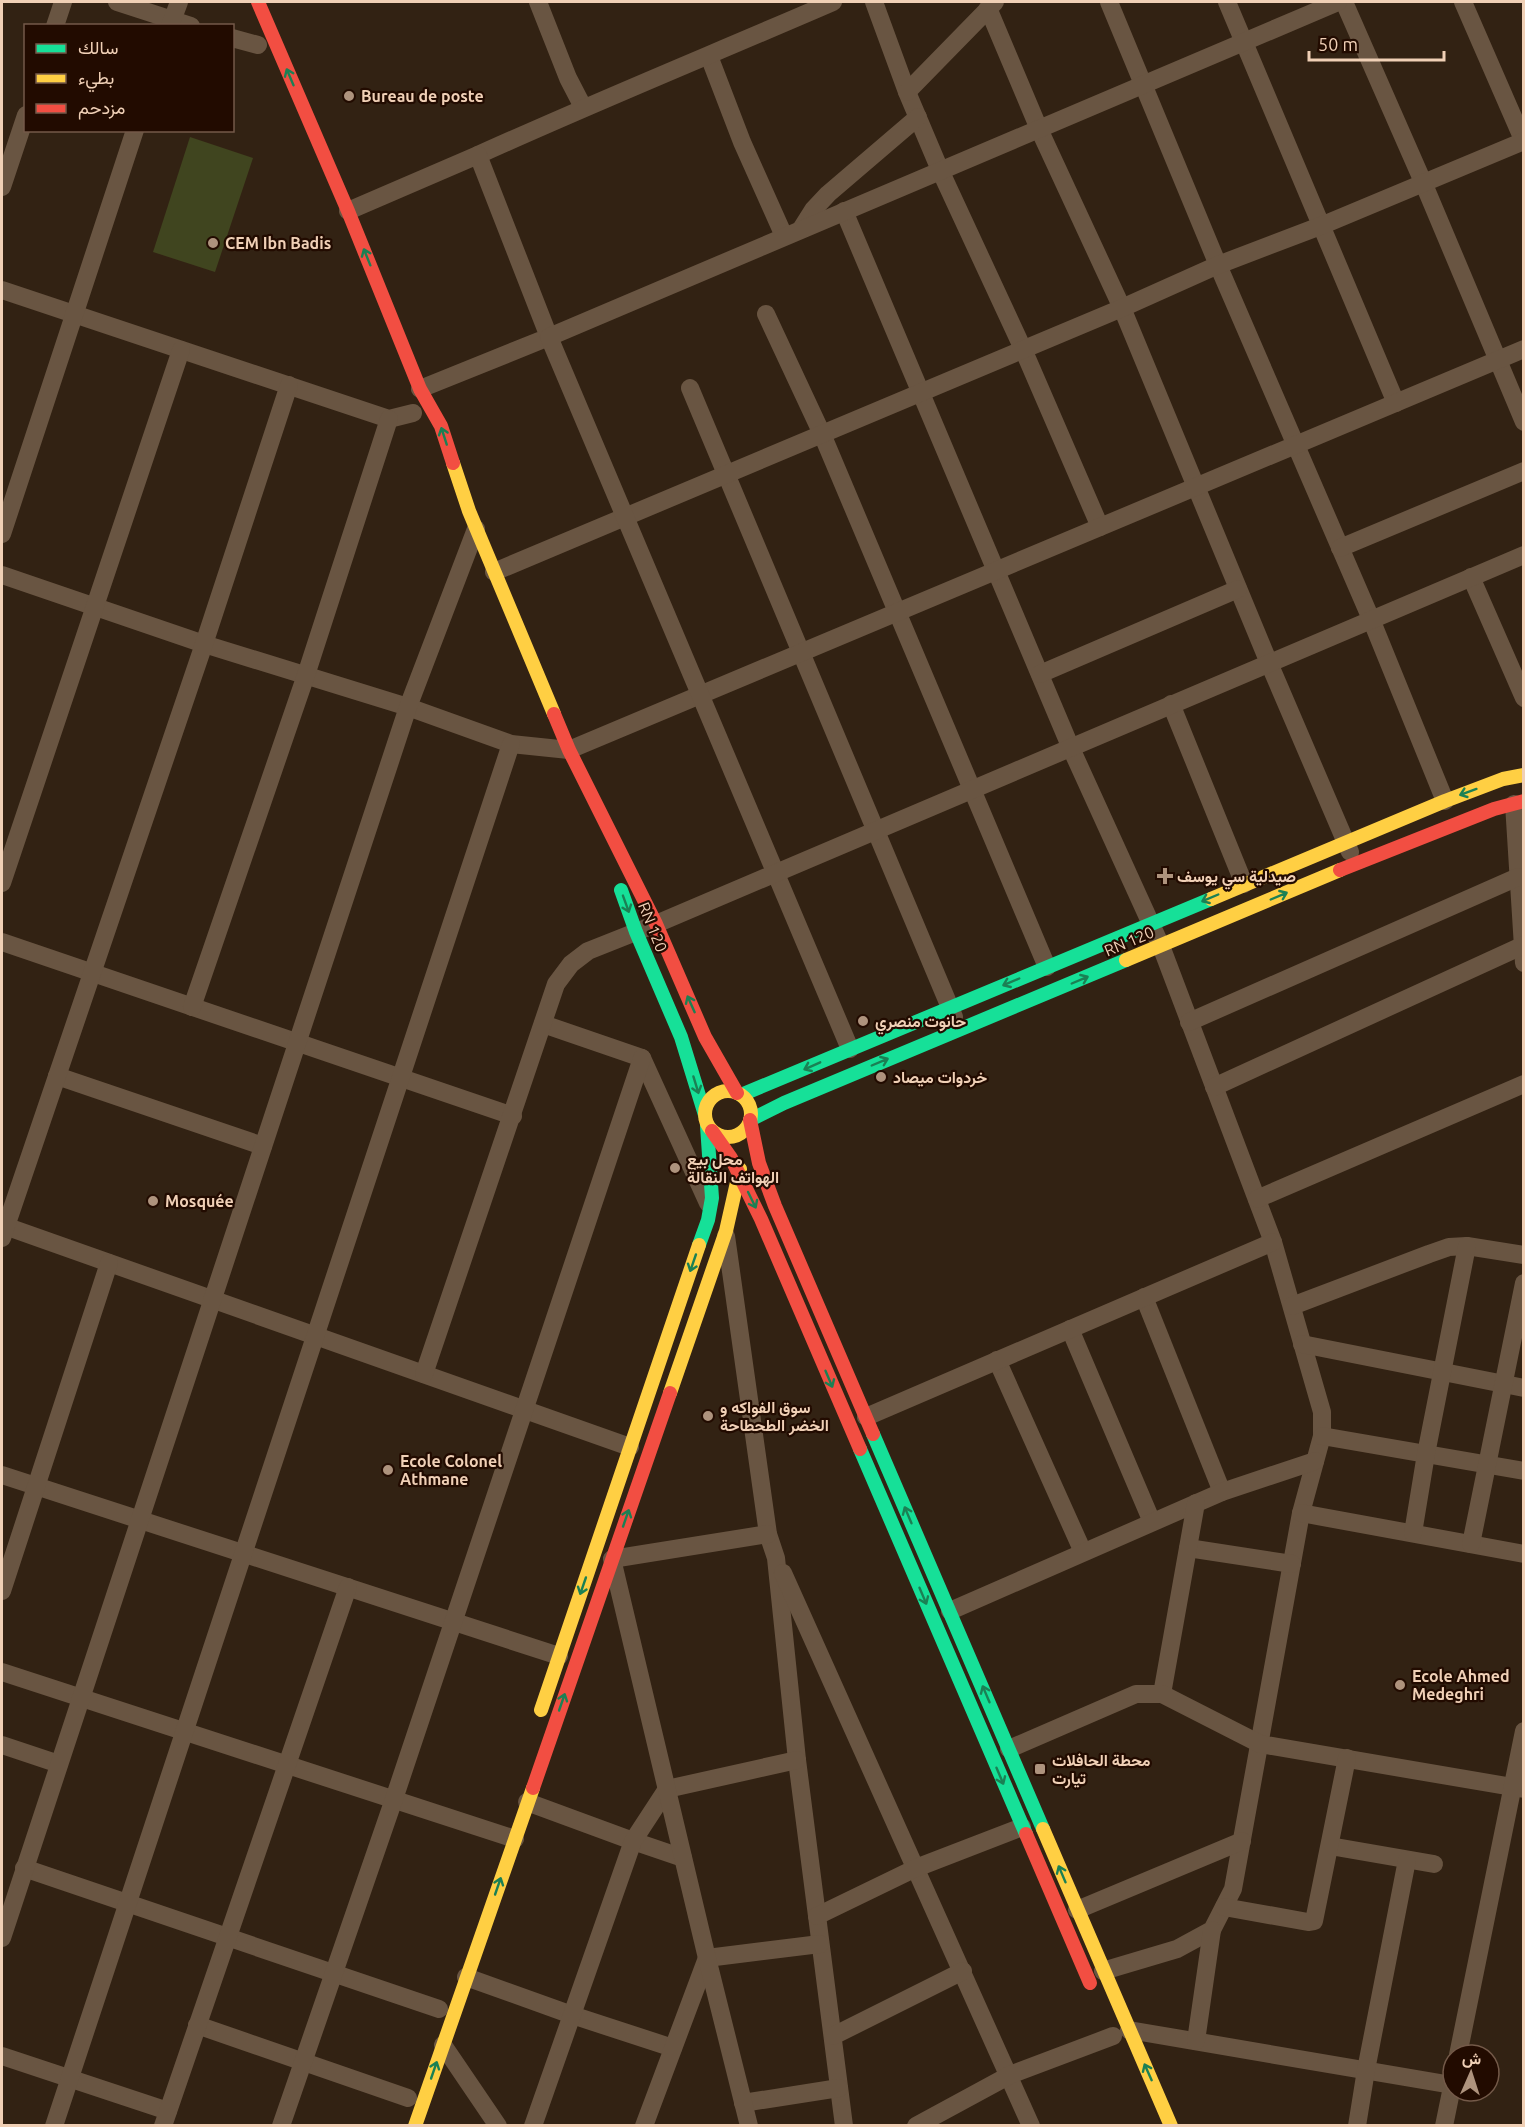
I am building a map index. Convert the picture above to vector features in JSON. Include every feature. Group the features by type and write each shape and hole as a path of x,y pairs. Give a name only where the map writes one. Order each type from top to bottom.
{"main road":[{"name":"RN 120","path":"258,2 348,211 415,406 441,426 476,529 570,750 636,932 681,1036 708,1123"},
{"path":"249,23 260,51"},
{"path":"435,452 469,511"},
{"name":"RN 120","path":"570,750 656,924 705,1037 739,1094 759,1089 1346,841 1503,779 1524,775"},
{"name":"RN 120","path":"749,1123 784,1103 1355,864 1494,809 1519,803"},
{"path":"415,2126 466,1977 502,1835 527,1802 726,1231 749,1123 749,1104 739,1094 729,1091 715,1095 709,1100 711,1162 708,1220 536,1722"},
{"path":"708,1123 727,1137 742,1132 749,1123"},
{"path":"708,1123 731,1158 761,1219 1094,1992"},
{"path":"749,1123 759,1163 775,1206 1103,1971 1117,2034 1171,2126"}],"street":[{"path":"56,24 63,2"},
{"path":"117,2 171,23 178,2"},
{"path":"538,2 568,78 583,107"},
{"path":"348,211 583,107 833,2"},
{"path":"874,2 907,92 940,170 1023,350 1100,527"},
{"path":"1109,2 1218,265 1371,620 1445,801"},
{"path":"1227,2 1323,225 1396,403"},
{"path":"2,290 389,419 549,337 1338,2"},
{"path":"1344,2 1524,422"},
{"path":"494,572 1023,350 1218,265 1323,225 1523,141 1464,2"},
{"path":"907,92 992,5 1040,129 1122,308 1355,864"},
{"path":"234,39 260,51"},
{"path":"709,56 742,142 784,236"},
{"path":"801,229 813,210 828,194 918,117"},
{"path":"2,187 24,121"},
{"path":"2,534 134,132"},
{"path":"478,155 549,337 850,1049"},
{"path":"844,211 1070,746 1161,946 1273,1242 1322,1412 1322,1436 1301,1513 1233,1888 1212,1930 1196,2041"},
{"path":"766,314 822,434 899,612 1047,967"},
{"path":"2,883 93,606 181,350"},
{"path":"2,575 204,644 408,707 511,744 570,750 1524,350"},
{"path":"289,385 204,644 3,1230 109,1263 630,1447"},
{"path":"690,388 960,1029"},
{"path":"192,1007 306,675 389,419"},
{"path":"1340,548 1524,471"},
{"path":"2,1938 408,707 476,529"},
{"path":"424,1374 556,984 571,964 588,951 1524,555"},
{"path":"1471,577 1524,698"},
{"path":"1040,674 1238,589"},
{"path":"1171,704 1244,884"},
{"path":"54,2126 511,744"},
{"path":"1503,779 1524,770"},
{"path":"1215,1088 1523,951 1518,877 1519,803"},
{"path":"1190,1022 1518,877"},
{"path":"2,942 513,1116"},
{"path":"543,1024 642,1058 710,1208"},
{"path":"281,2126 394,1799 642,1058"},
{"path":"57,1076 263,1146"},
{"path":"1257,1198 1524,1084"},
{"path":"726,1231 768,1534 776,1557 1031,2126"},
{"path":"866,1417 1273,1242"},
{"path":"1292,1306 1449,1248 1467,1246 1524,1255"},
{"path":"1413,1533 1426,1454 1467,1246"},
{"path":"2,1591 109,1263"},
{"path":"1471,1544 1524,1283"},
{"path":"1144,1297 1222,1491"},
{"path":"1070,1329 1152,1522"},
{"path":"1302,1344 1524,1388"},
{"path":"997,1360 1083,1552"},
{"path":"1322,1436 1524,1471"},
{"path":"950,1611 1222,1491 1315,1461"},
{"path":"2,1474 559,1656"},
{"path":"1162,1694 1196,1503"},
{"path":"1301,1513 1524,1554"},
{"path":"749,2126 612,1559 768,1534"},
{"path":"1188,1548 1292,1564"},
{"path":"776,1557 797,1760 844,2126"},
{"path":"2,2056 69,2079 165,2118 348,1587"},
{"path":"2,1672 502,1835"},
{"path":"1009,1749 1136,1694 1162,1694 1260,1744 1518,1787"},
{"path":"1461,2043 1518,1787 1524,1731"},
{"path":"2,1745 58,1764"},
{"path":"1224,1908 1308,1922 1314,1921 1347,1758"},
{"path":"533,2126 633,1842 667,1790 797,1760"},
{"path":"527,1802 633,1842 683,1858"},
{"path":"817,1916 916,1868 1022,1827"},
{"path":"1077,1910 1242,1840"},
{"path":"1330,1846 1434,1864"},
{"path":"1357,2126 1407,1860"},
{"path":"24,1868 439,2009"},
{"path":"1103,1971 1178,1949 1212,1930"},
{"path":"707,1958 820,1944"},
{"path":"644,2126 707,1958"},
{"path":"833,2036 963,1971"},
{"path":"466,1977 673,2048"},
{"path":"197,2025 409,2097"},
{"path":"916,2126 1010,2075 1117,2034 1196,2041 1441,2081"},
{"path":"443,2045 498,2126"},
{"path":"743,2103 839,2088"},
{"path":"1444,2126 1449,2103"}],"green space":[{"path":"190,137 253,158 215,272 153,252"}],"traffic: fast":[{"path":"621,890 636,932 681,1037 705,1115"},
{"path":"741,1095 1211,899"},
{"path":"750,1120 784,1103 1126,960"},
{"path":"699,1245 708,1220 712,1198 707,1126"},
{"path":"873,1434 1043,1829"},
{"path":"860,1449 1026,1834"}],"traffic: slow":[{"path":"453,463 469,511 554,714"},
{"path":"1211,899 1445,801 1503,779 1524,775"},
{"path":"1126,960 1340,870"},
{"path":"728,1091 744,1098 751,1114 744,1130 728,1137 712,1130 705,1114 712,1098 728,1091"},
{"path":"670,1393 726,1231 740,1169"},
{"path":"541,1710 699,1245"},
{"path":"415,2126 533,1788"},
{"path":"1043,1829 1171,2126"}],"traffic: jam":[{"path":"258,2 348,211 420,389 441,426 453,463"},
{"path":"554,714 569,750 656,924 705,1037 737,1093"},
{"path":"1340,870 1494,809 1524,801"},
{"path":"750,1120 759,1163 775,1206 873,1434"},
{"path":"712,1131 731,1158 761,1219 860,1449"},
{"path":"533,1788 670,1393"},
{"path":"1026,1834 1090,1983"}],"place":[{"name":"Bureau de poste","path":"349,96"},
{"name":"CEM Ibn Badis","path":"213,243"},
{"name":"صيدلية سي يوسف","path":"1165,876"},
{"name":"حانوت منصري","path":"863,1021"},
{"name":"خردوات ميصاد","path":"881,1077"},
{"name":"محل بيع الهواتف النقالة","path":"675,1168"},
{"name":"Mosquée","path":"153,1201"},
{"name":"سوق الفواكه و الخضر الطحطاحة","path":"708,1416"},
{"name":"Ecole Colonel Athmane","path":"388,1470"},
{"name":"Ecole Ahmed Medeghri","path":"1400,1685"},
{"name":"محطة الحافلات تيارت","path":"1040,1769"}]}
